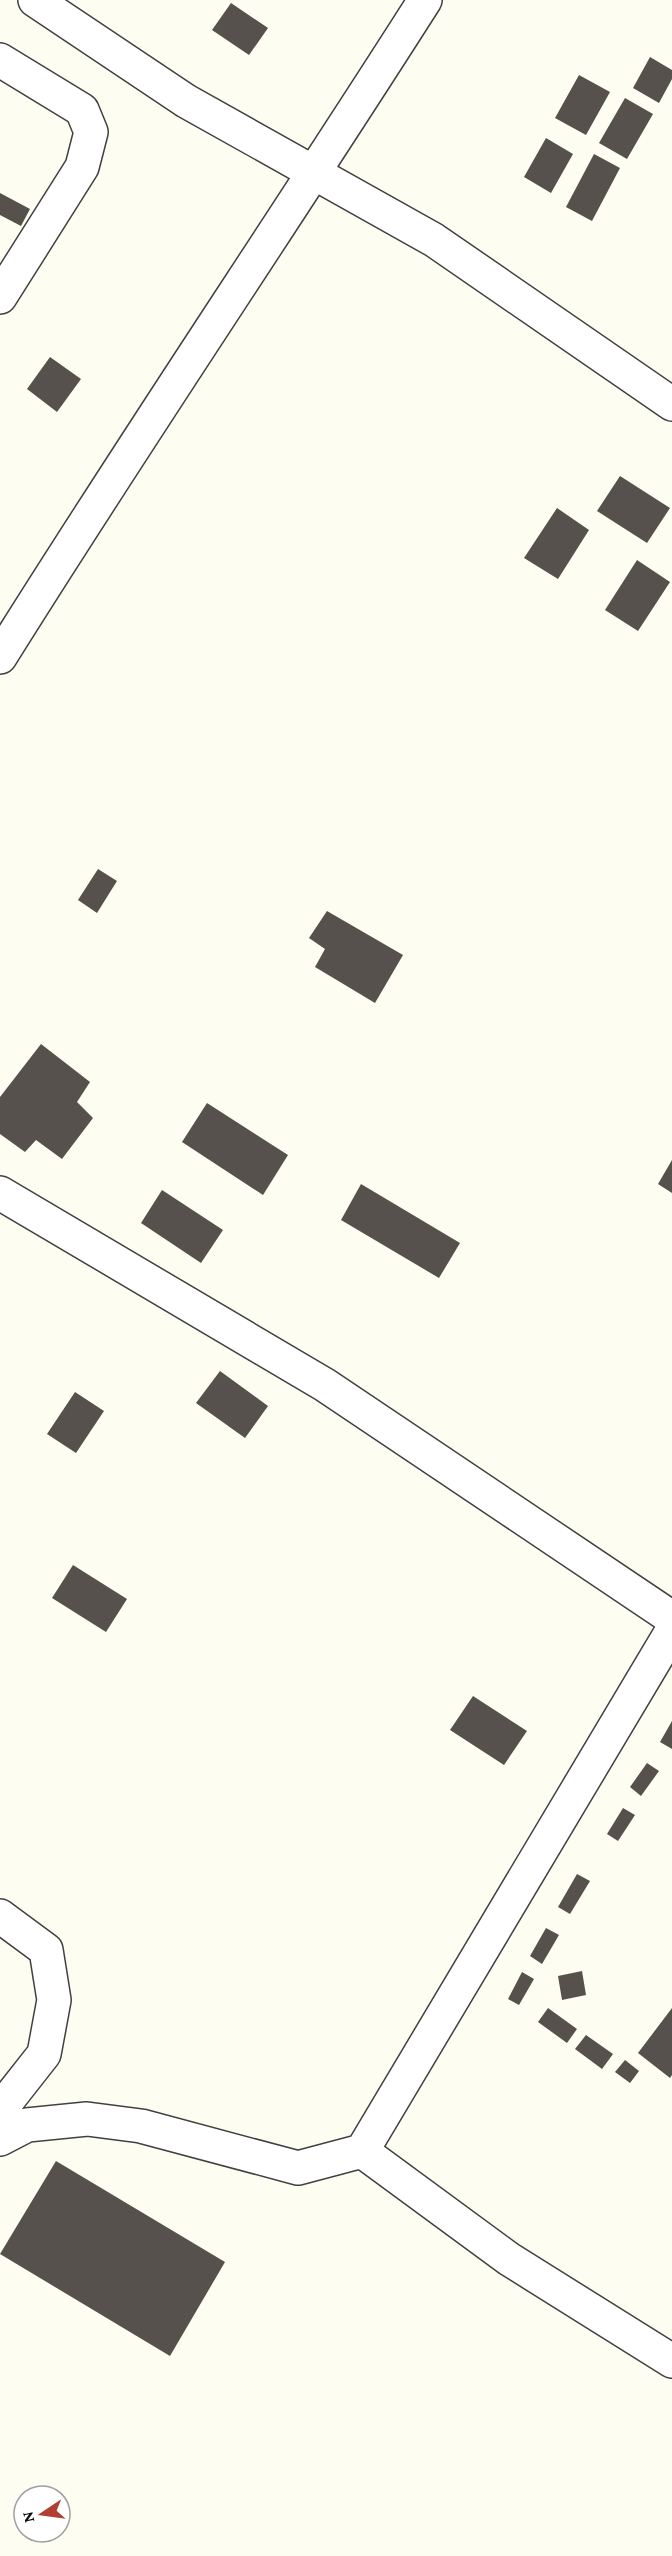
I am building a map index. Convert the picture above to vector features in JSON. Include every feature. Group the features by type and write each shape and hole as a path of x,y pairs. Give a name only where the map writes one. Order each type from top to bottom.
{"street":[{"path":"35,0 186,100 434,240 672,404"},
{"path":"0,657 103,491 315,174 425,0"},
{"path":"0,60 82,110 91,132 82,167 0,297"},
{"path":"0,1192 325,1385 672,1618"},
{"path":"0,2139 27,2125 87,2119 141,2126 298,2168 362,2151 672,1631"},
{"path":"0,1916 46,1950 54,2000 44,2054 0,2110"},
{"path":"362,2151 509,2259 672,2361"}],"building":[{"path":"231,3 268,28 249,55 212,30"},
{"path":"650,57 672,70 672,79 659,103 633,88"},
{"path":"579,75 610,92 586,135 555,118"},
{"path":"625,98 653,114 627,159 599,143"},
{"path":"546,138 573,154 551,193 524,177"},
{"path":"594,154 620,168 592,221 566,207"},
{"path":"0,193 30,209 21,226 0,215"},
{"path":"50,357 81,379 57,412 27,389"},
{"path":"620,476 670,508 647,543 597,511"},
{"path":"557,508 589,530 558,579 524,558"},
{"path":"637,560 670,582 638,631 605,610"},
{"path":"98,869 117,881 97,913 78,900"},
{"path":"327,911 403,955 375,1003 315,967 325,949 309,938"},
{"path":"41,1044 90,1082 77,1102 93,1118 62,1159 36,1140 25,1152 0,1134 0,1097"},
{"path":"207,1103 288,1155 263,1195 182,1142"},
{"path":"672,1160 672,1193 658,1184"},
{"path":"361,1184 460,1243 439,1278 341,1220"},
{"path":"162,1190 223,1230 201,1263 141,1223"},
{"path":"220,1371 268,1406 245,1438 196,1403"},
{"path":"75,1392 104,1411 76,1453 47,1434"},
{"path":"73,1565 127,1599 106,1632 52,1598"},
{"path":"473,1696 527,1731 504,1765 450,1730"},
{"path":"672,1721 672,1749 660,1742"},
{"path":"647,1763 659,1771 641,1796 630,1787"},
{"path":"623,1808 635,1815 618,1841 607,1834"},
{"path":"577,1874 590,1881 570,1914 558,1907"},
{"path":"546,1928 559,1935 542,1964 530,1956"},
{"path":"582,1971 586,1995 562,2000 558,1976"},
{"path":"522,1972 534,1979 519,2005 508,1999"},
{"path":"548,2008 577,2029 567,2043 538,2022"},
{"path":"672,2008 672,2075 670,2078 638,2053"},
{"path":"586,2035 613,2054 602,2069 575,2049"},
{"path":"625,2060 639,2071 630,2083 615,2072"},
{"path":"56,2161 225,2262 170,2356 0,2254"}]}
